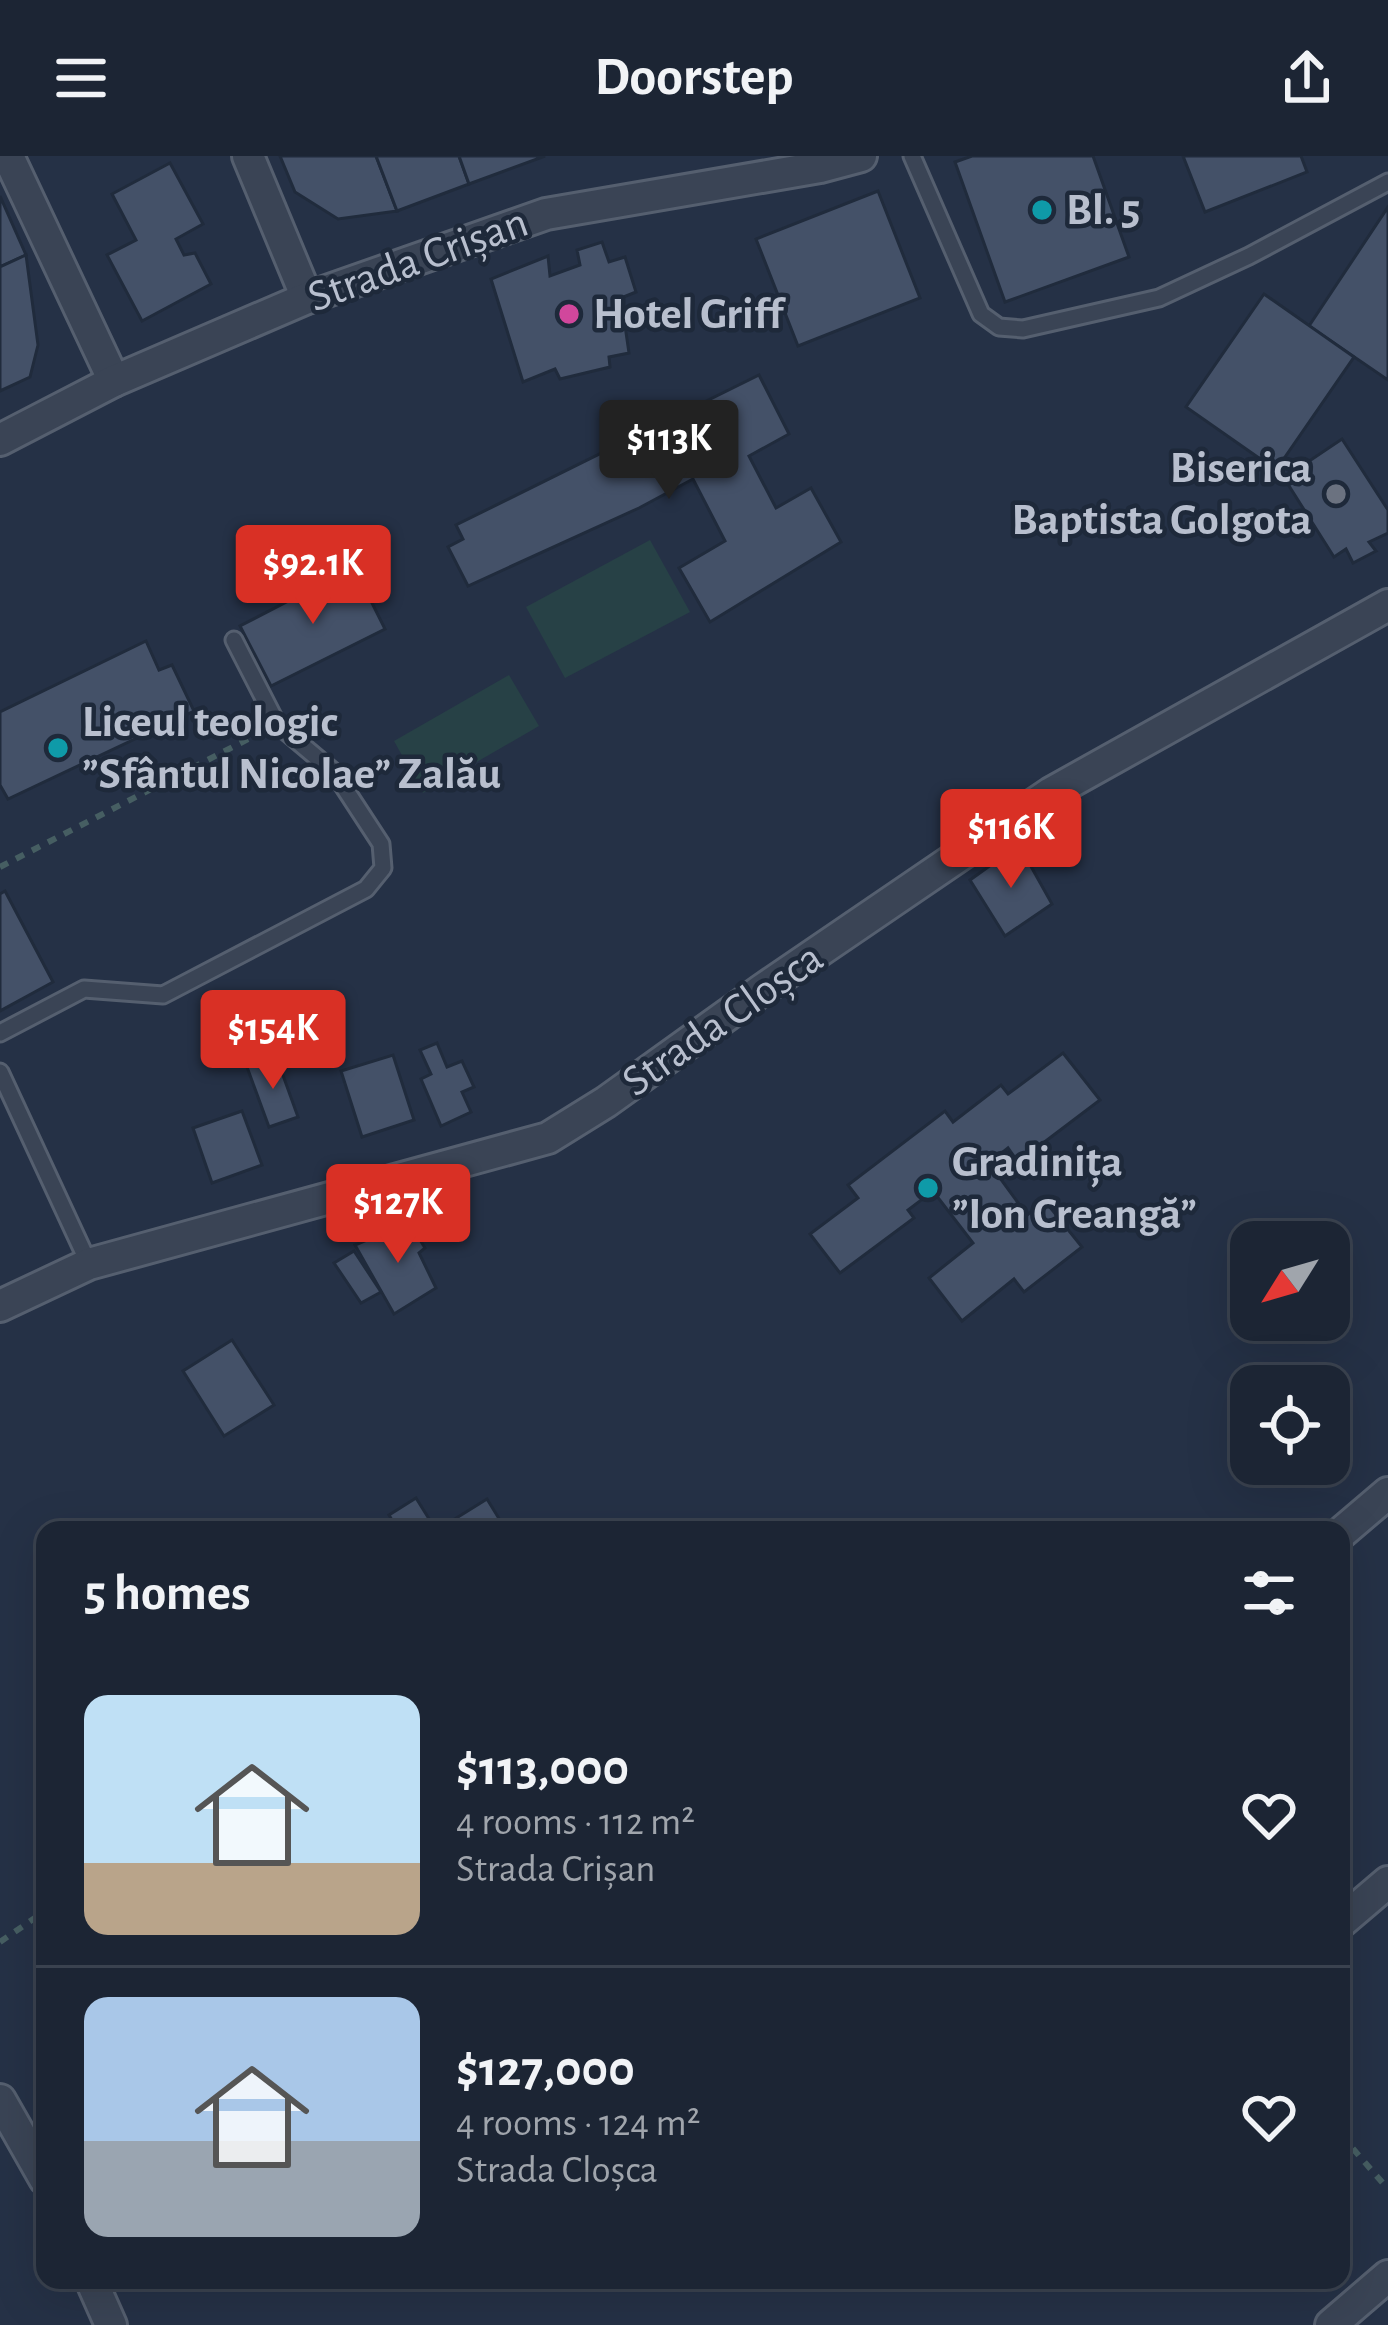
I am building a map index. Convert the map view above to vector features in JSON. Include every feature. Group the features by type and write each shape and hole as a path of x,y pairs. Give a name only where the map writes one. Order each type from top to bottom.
{"street":[{"path":"8,156 114,382"},
{"path":"248,156 307,298"},
{"name":"Strada Crișan","path":"0,440 114,382 307,298 546,214 861,156"},
{"name":"Strada Cloșca","path":"0,1306 88,1264 548,1138 1051,793 1387,607"},
{"path":"1350,1525 1388,1492"},
{"path":"1350,1914 1388,1882"},
{"path":"0,2100 36,2163"},
{"path":"1330,2325 1388,2276"},
{"path":"95,2289 111,2325"}],"lane":[{"path":"912,156 981,314 999,327 1023,329 1159,298 1388,182"},
{"path":"0,1033 84,989 163,994 366,890 383,868 381,844 334,772 277,724 234,640"},
{"path":"0,1072 88,1264"}],"path":[{"path":"0,867 277,724"},
{"path":"0,1942 36,1917"},
{"path":"1350,2145 1388,2189"}],"green space":[{"path":"650,540 690,612 565,678 526,607"},
{"path":"509,675 539,726 423,793 394,741"}],"building":[{"path":"280,156 376,156 397,211 338,219 295,192"},
{"path":"376,156 459,156 469,184 397,211"},
{"path":"459,156 545,156 469,184"},
{"name":"Bl. 5","path":"972,156 1093,156 1129,257 1005,302 955,162"},
{"path":"1183,156 1301,156 1307,172 1205,212"},
{"path":"170,163 203,224 176,239 184,255 195,253 211,284 142,321 107,255 136,240 112,194"},
{"path":"878,191 920,298 798,346 756,239"},
{"path":"0,196 26,255 0,267"},
{"path":"1388,207 1388,380 1309,326"},
{"path":"602,242 609,262 625,257 636,292 621,298 629,353 609,357 610,367 560,379 555,369 523,382 491,279 548,256 550,276 580,265 577,250"},
{"path":"26,255 38,345 30,377 0,391 0,267"},
{"path":"1264,294 1354,357 1276,470 1186,407"},
{"path":"759,375 789,434 749,456 776,508 811,488 841,542 710,622 679,568 725,541 693,479 468,586 448,547 463,539 456,525"},
{"name":"Biserica Baptista Golgota","path":"1342,439 1388,510 1388,533 1369,542 1376,551 1353,563 1346,549 1334,557 1284,478"},
{"path":"354,567 385,629 271,686 240,626"},
{"name":"Liceul teologic ”Sfântul Nicolae” Zalău","path":"146,641 159,670 172,665 194,711 8,799 0,785 0,712"},
{"path":"1019,845 1052,904 1005,936 970,880"},
{"path":"5,891 53,982 0,1011 0,894"},
{"path":"437,1043 447,1067 462,1061 474,1087 462,1092 471,1112 441,1126 421,1079 431,1074 420,1050"},
{"name":"Gradinița ”Ion Creangă”","path":"1063,1053 1100,1100 1018,1162 1008,1148 989,1163 1027,1215 1045,1201 1082,1247 1024,1292 1014,1279 962,1321 929,1278 973,1243 933,1191 908,1210 914,1218 840,1273 810,1234 858,1198 848,1185 945,1111 953,1122 1001,1085 1008,1094"},
{"path":"393,1055 414,1120 362,1137 341,1071"},
{"path":"276,1056 298,1117 269,1127 247,1067"},
{"path":"242,1111 262,1165 212,1183 193,1128"},
{"path":"409,1222 425,1248 419,1253 436,1288 394,1314 355,1245"},
{"path":"354,1251 381,1292 361,1303 334,1263"},
{"path":"232,1340 274,1405 224,1436 183,1371"},
{"path":"416,1498 430,1521 393,1521 389,1515"},
{"path":"487,1499 500,1521 452,1521"}],"place":[{"name":"Bl. 5","path":"1042,210"},
{"name":"Hotel Griff","path":"569,314"},
{"name":"Biserica Baptista Golgota","path":"1336,494"},
{"name":"Liceul teologic ”Sfântul Nicolae” Zalău","path":"58,748"},
{"name":"Gradinița ”Ion Creangă”","path":"928,1188"}]}
